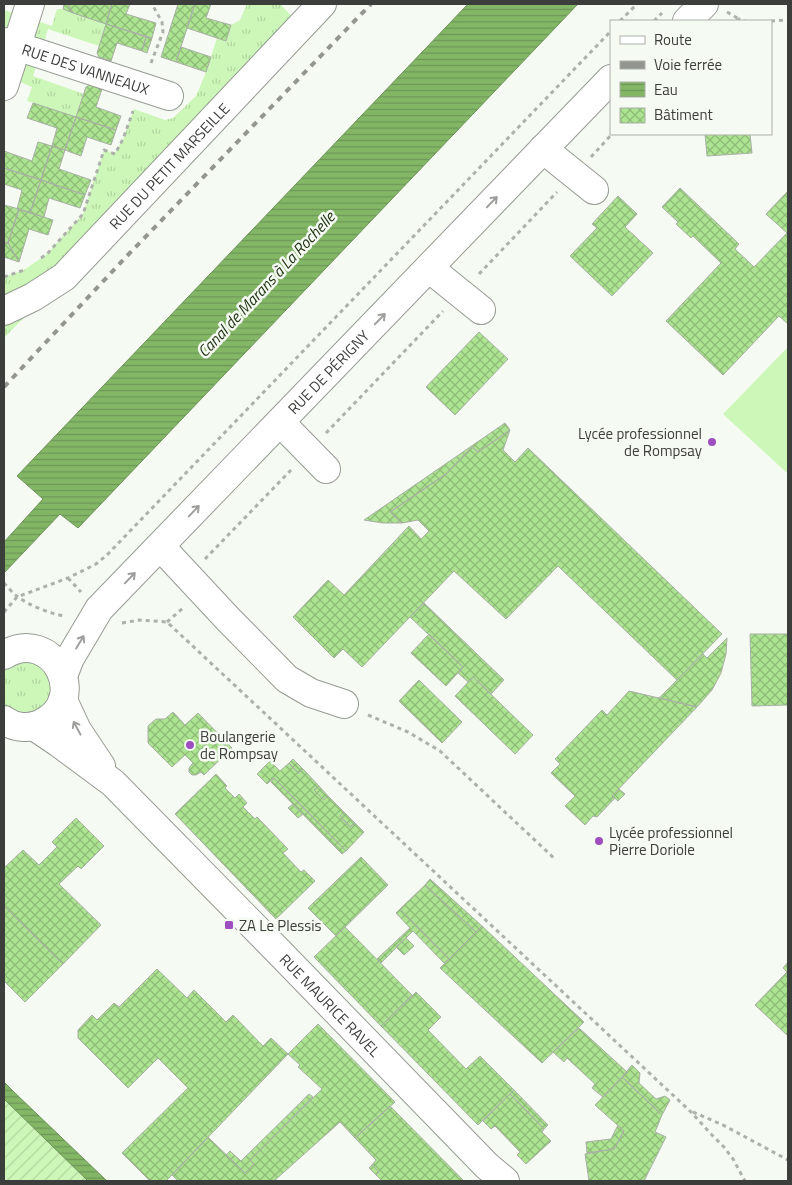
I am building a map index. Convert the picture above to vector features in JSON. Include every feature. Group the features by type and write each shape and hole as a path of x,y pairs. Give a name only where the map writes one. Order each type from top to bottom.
{"street":[{"path":"4,86 10,44 30,4"},
{"name":"RUE DU PETIT MARSEILLE","path":"4,311 33,297 64,277 322,4"},
{"path":"667,20 683,4"},
{"path":"689,20 714,7"},
{"name":"RUE DES VANNEAUX","path":"10,44 169,96"},
{"name":"RUE DE PÉRIGNY","path":"16,727 46,721 56,712 70,658 99,609 607,86"},
{"path":"544,149 584,182"},
{"path":"429,268 471,301"},
{"path":"280,422 318,460"},
{"path":"160,546 287,679 311,693 344,704"},
{"name":"RUE MAURICE RAVEL","path":"6,651 23,648 36,650 48,655 57,664 77,730 113,783"},
{"name":"RUE MAURICE RAVEL","path":"16,727 59,743 113,783 487,1166 505,1181"}],"path":[{"path":"39,260 47,254 83,214 104,150 115,154 123,139 163,32 162,22 152,4"},
{"path":"621,20 637,4"},
{"path":"714,7 738,20"},
{"path":"772,22 788,20"},
{"path":"4,612 17,597 68,578 96,564 107,555 610,32"},
{"path":"611,135 584,182 471,301 318,460 203,562 192,591 182,608 166,622 691,1112 724,1147 734,1160 745,1181"},
{"path":"4,277 24,270"},
{"path":"4,583 17,597"},
{"path":"344,704 408,732 440,751 556,860"},
{"path":"691,1112 724,1125 788,1160"}],"green space":[{"path":"247,4 280,4 301,26 4,338 4,277 24,270 47,254 83,214 104,150 115,153 123,139 134,109 165,120 173,118 196,96 217,38 231,25 240,20"},
{"path":"57,9 63,9 106,24 99,46 48,29 44,43 37,41 33,36 34,20 52,26"},
{"path":"4,10 19,15 16,24 7,29 4,29"},
{"path":"24,61 38,61 33,76 84,94 76,117 27,101 32,87 13,79"},
{"path":"788,347 788,474 723,414"},
{"path":"39,660 57,685 37,718 4,710 4,668 9,663"},
{"path":"4,1093 96,1181 4,1181"}],"water":[{"name":"Canal de Marans à La Rochelle","path":"468,4 578,4 78,528 60,514 4,573 4,542 43,499 17,476"},
{"path":"4,1082 107,1181 88,1181 4,1099"}],"building":[{"path":"64,4 68,4 73,13 63,9"},
{"path":"68,4 112,4 106,24 73,13"},
{"path":"112,4 130,4 126,14 156,23 152,38 106,24"},
{"path":"178,4 195,4 176,62 161,57"},
{"path":"195,4 211,4 206,18 231,25 226,41 187,28"},
{"path":"106,24 146,37 142,51 117,43 111,61 99,57 97,53"},
{"path":"146,37 152,38 147,53 142,51"},
{"path":"181,47 211,57 206,72 176,62"},
{"path":"90,85 102,89 96,107 121,116 116,130 76,117 86,87"},
{"path":"33,103 76,117 65,150 52,146 57,128 27,118"},
{"path":"76,117 116,130 111,145 87,137 81,156 65,150"},
{"path":"705,135 750,135 752,153 707,156"},
{"path":"38,142 52,146 41,180 4,168 4,151 32,161"},
{"path":"52,146 65,150 59,169 91,180 85,195 41,180"},
{"path":"4,168 41,180 30,213 17,209 22,190 4,184"},
{"path":"41,180 85,195 80,208 49,198 44,217 30,213"},
{"path":"680,188 739,244 735,249 754,267 787,233 766,214 788,191 788,324 779,316 723,375 666,321 721,263 693,236 691,238 676,224 678,222 662,207"},
{"path":"618,196 637,214 625,227 653,253 612,296 570,256 597,228 592,224"},
{"path":"4,205 19,209 8,243 4,242"},
{"path":"19,209 53,220 48,235 29,229 19,262 8,243"},
{"path":"4,242 8,243 19,262 4,257"},
{"path":"479,332 508,359 455,415 426,387"},
{"path":"505,423 510,430 478,452 472,447 446,474 390,512 402,523 364,520"},
{"path":"510,430 503,450 515,462 528,448 722,634 677,680 558,566 506,619 454,571 362,667 343,649 334,658 293,617 328,580 344,595 409,526 421,539 429,531 418,520 402,523 390,512 446,474 472,447 478,452"},
{"path":"424,603 504,680 491,694 473,677 468,682 458,673 463,667 410,617"},
{"path":"429,634 463,667 446,686 411,653"},
{"path":"750,634 788,634 788,705 752,706"},
{"path":"727,638 726,654 721,673 712,690 697,707 659,698 703,654 707,658"},
{"path":"473,677 533,735 515,754 455,696"},
{"path":"419,680 462,722 442,743 399,701"},
{"path":"629,691 697,707 612,796 615,798 597,817 593,816 585,825 565,806 575,796 551,773 560,764 555,759 602,710 607,715"},
{"name":"Boulangerie de Rompsay","path":"173,712 185,725 198,713 232,748 204,775 201,772 192,775 189,772 189,768 193,763 185,755 172,767 148,743 148,726 156,719 165,719"},
{"path":"293,759 303,769 298,773 289,763"},
{"path":"270,761 280,771 289,763 298,773 303,769 319,786 314,790 324,800 328,796 344,812 340,816 350,827 355,823 364,832 346,851 274,778 267,784 257,774"},
{"path":"216,774 227,786 225,788 235,798 239,794 247,803 243,807 255,819 257,817 288,849 283,853 301,872 304,870 315,881 276,919 175,814"},
{"path":"274,778 346,851 342,854 271,782"},
{"path":"319,786 328,796 324,800 314,790"},
{"path":"619,789 625,794 618,801 612,796"},
{"path":"293,804 303,814 298,818 288,808"},
{"path":"344,812 355,823 350,827 340,816"},
{"path":"76,818 104,846 81,869 78,866 59,884 101,925 63,964 4,906 4,868 23,850 39,865 57,847 52,842"},
{"path":"361,857 388,885 336,936 308,908"},
{"path":"430,879 482,926 476,932 425,885"},
{"path":"425,885 476,932 449,959 400,909"},
{"path":"4,906 63,964 25,1002 4,981"},
{"path":"400,909 449,959 444,963 413,931 381,963 377,959 410,928 396,913"},
{"path":"482,926 584,1022 542,1063 440,968"},
{"path":"345,927 412,995 381,1026 314,957"},
{"path":"406,938 414,946 404,955 396,947"},
{"path":"788,962 788,973 783,968"},
{"path":"157,969 187,998 194,990 226,1022 233,1015 263,1046 271,1038 288,1054 166,1181 150,1181 122,1153 188,1088 158,1058 128,1088 78,1038 78,1030 92,1015 97,1020 114,1003 119,1007"},
{"path":"788,973 788,1036 755,1005"},
{"path":"416,992 441,1017 428,1030 466,1069 480,1056 514,1090 478,1125 381,1026"},
{"path":"318,1024 395,1102 355,1138 340,1122 274,1181 178,1181 172,1175 208,1137 245,1173 254,1164 250,1160 322,1089 298,1067 300,1065 288,1054"},
{"path":"579,1028 627,1072 603,1097 592,1088 595,1084 567,1058 564,1062 553,1052"},
{"path":"632,1065 640,1073 639,1083 656,1099 665,1096 670,1100 662,1115 622,1077"},
{"path":"622,1077 662,1115 655,1132 666,1137 644,1181 589,1181 585,1154 614,1149 624,1131 595,1105"},
{"path":"514,1090 548,1125 544,1129 510,1094"},
{"path":"309,1094 313,1097 250,1160 254,1164 245,1173 226,1155 230,1151 241,1161"},
{"path":"510,1094 544,1129 542,1132 551,1141 526,1164 517,1155 520,1152 495,1126 491,1129 483,1121"},
{"path":"390,1106 464,1181 382,1181 376,1175 379,1172 372,1165 376,1160 355,1138"},
{"path":"618,1125 624,1131 614,1149 587,1153 586,1142 611,1139"},
{"path":"372,1165 379,1172 376,1175 369,1168"}],"railway":[{"path":"4,387 125,258 371,4"}],"place":[{"name":"Lycée professionnel de Rompsay","path":"712,442"},
{"name":"Boulangerie de Rompsay","path":"190,745"},
{"name":"Lycée professionnel Pierre Doriole","path":"599,841"},
{"name":"ZA Le Plessis","path":"229,925"}]}
